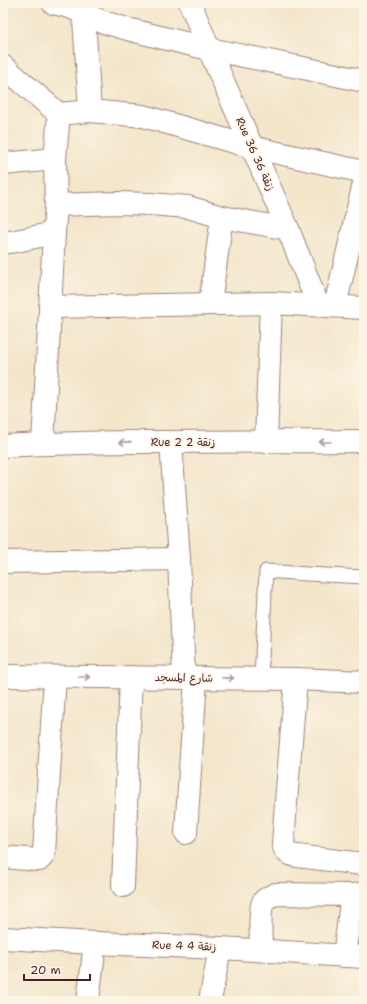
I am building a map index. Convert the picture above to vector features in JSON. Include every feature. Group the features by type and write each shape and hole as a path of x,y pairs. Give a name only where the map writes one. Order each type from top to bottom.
{"street":[{"path":"53,3 84,9 103,22 131,30 208,49 308,68 364,81"},
{"name":"Rue 36 زنقة 36","path":"190,3 208,49 288,230 327,306"},
{"path":"84,9 90,111"},
{"path":"3,66 59,114 90,111 143,116 251,147 364,172"},
{"path":"43,444 56,205 56,159 59,114"},
{"path":"3,164 56,159"},
{"path":"327,306 364,183"},
{"path":"56,205 150,204 188,207 222,217 288,230"},
{"path":"210,304 222,217"},
{"path":"3,243 16,242 54,234"},
{"path":"266,442 271,303"},
{"path":"50,307 271,303 364,308"},
{"name":"Rue 2 زنقة 2","path":"3,446 171,442 364,441"},
{"path":"171,442 179,559 190,678 186,833"},
{"path":"3,562 179,559"},
{"name":"شارع المسجد","path":"3,676 296,679 364,682"},
{"path":"3,857 38,860 44,854 55,677"},
{"path":"123,886 131,677"},
{"path":"296,679 283,844 285,851 297,856 363,864"},
{"path":"261,950 261,912 263,902 268,897 276,894 358,894 354,956"},
{"name":"Rue 4 زنقة 4","path":"3,938 261,950 354,956"},
{"path":"88,1001 95,943"},
{"path":"210,1001 220,948"}],"lane":[{"path":"261,679 266,571 364,577"}]}
